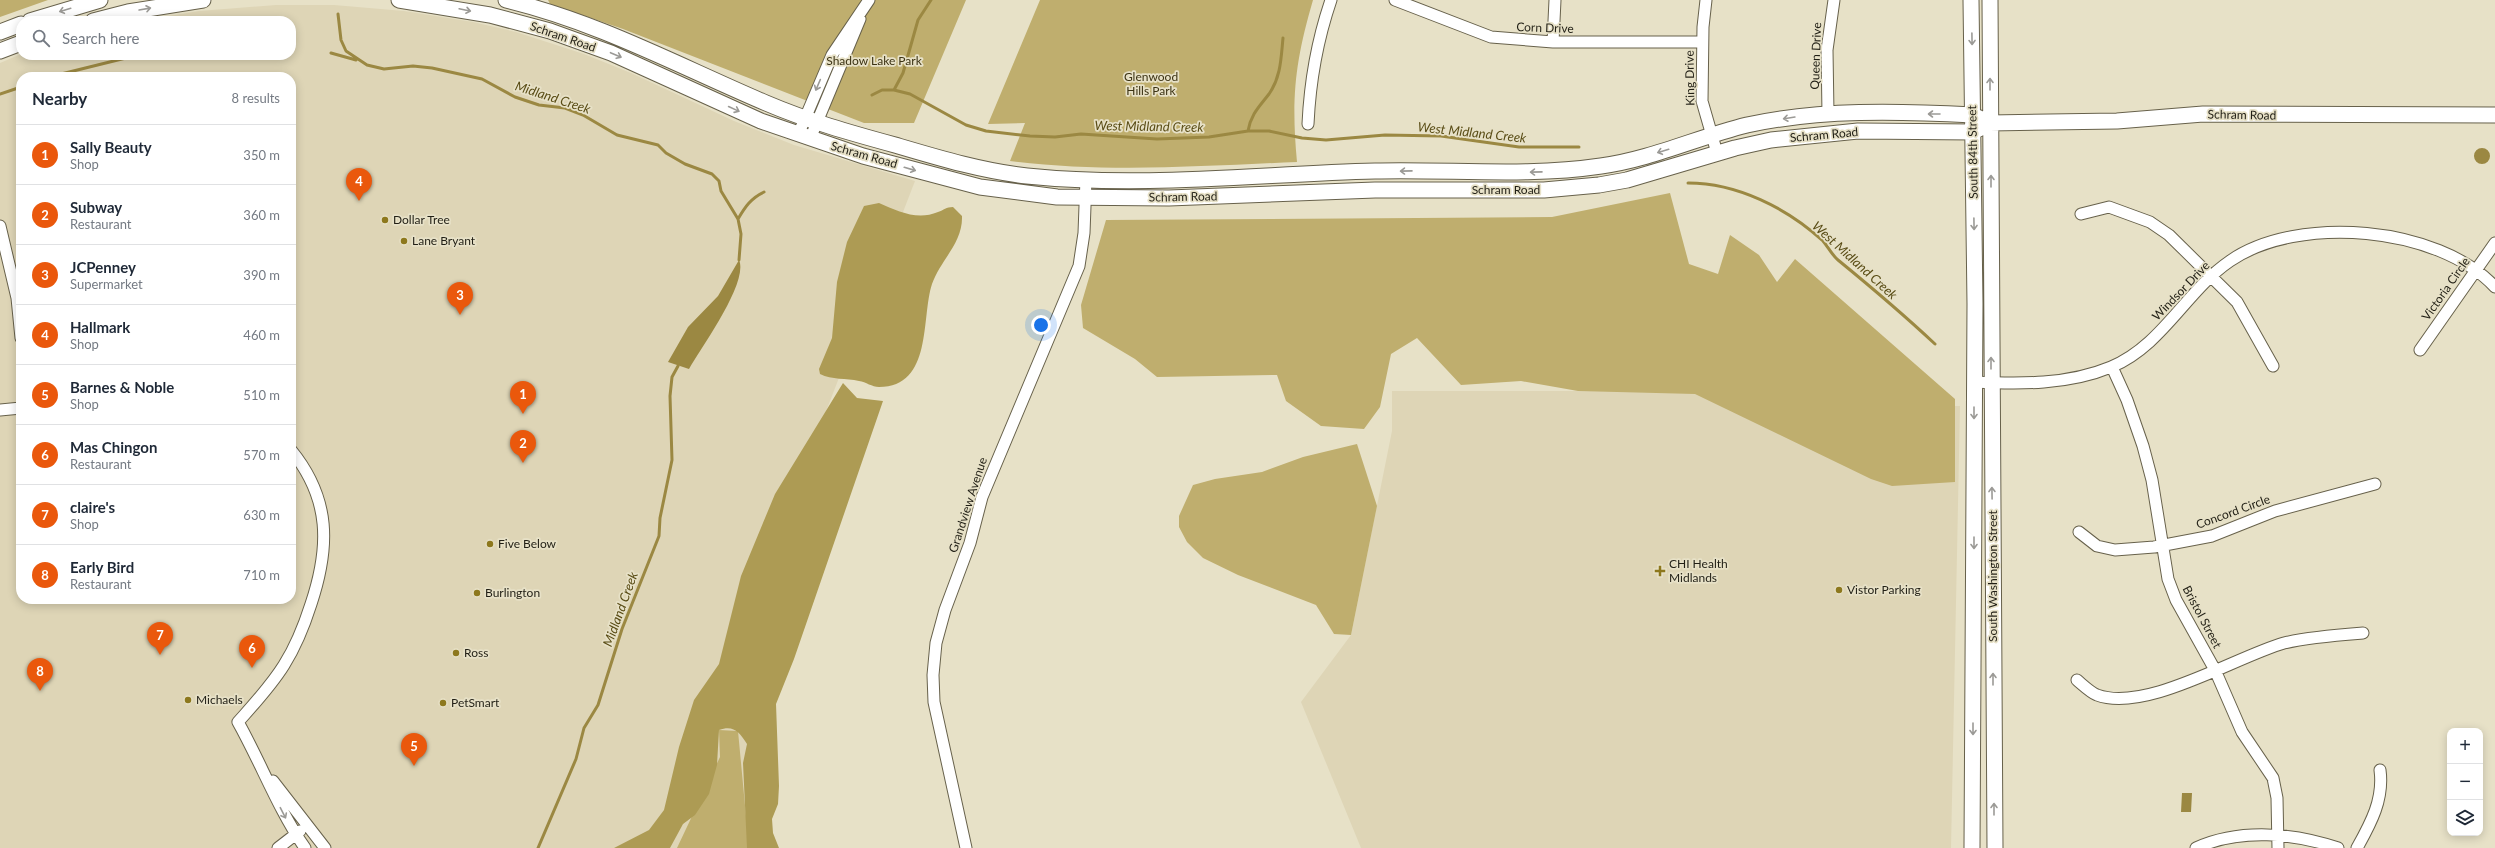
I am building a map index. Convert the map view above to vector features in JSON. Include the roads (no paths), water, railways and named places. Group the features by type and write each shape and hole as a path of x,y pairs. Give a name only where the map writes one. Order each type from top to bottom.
{"main road":[{"path":"47,16 100,0"},
{"path":"112,16 128,12 203,0"},
{"name":"Schram Road","path":"399,0 471,11 550,31 611,53 761,121 804,137 980,187 1028,195 1086,198 1169,198 1375,190 1544,190 1599,185 1627,180 1717,153 1771,140 1825,133 1973,132 1990,123"},
{"name":"Schram Road","path":"506,0 604,30 811,120 995,172 1086,179 1159,181 1375,171 1559,170 1628,161 1711,136 1769,121 1828,114 1973,115 1990,123 2117,121 2203,114 2495,116"},
{"name":"South 84th Street","path":"1971,0 1975,304"},
{"name":"South 84th Street","path":"1990,0 1991,304"},
{"path":"0,32 16,26"},
{"path":"0,51 16,45"},
{"name":"South Washington Street","path":"1972,848 1975,304"},
{"name":"South Washington Street","path":"1991,304 1995,848"}],"street":[{"path":"1308,124 1314,62 1321,30 1331,0"},
{"path":"1553,42 1555,0"},
{"name":"King Drive","path":"1706,0 1702,42 1702,101 1717,153"},
{"name":"Queen Drive","path":"1828,114 1827,50 1834,0"},
{"name":"Corn Drive","path":"1402,1 1491,37 1553,42 1702,42"},
{"path":"804,137 868,2"},
{"name":"Grandview Avenue","path":"966,848 934,702 933,675 936,643 945,610 970,543 982,497 1079,266 1084,233 1086,179"},
{"path":"2081,214 2109,207 2150,222 2169,235 2212,275 2237,302 2273,366"},
{"path":"0,226 16,294"},
{"name":"Windsor Drive","path":"1974,382 2068,381 2112,367 2139,350 2158,334 2212,275 2230,260 2259,245 2278,239 2338,233 2371,233 2404,238 2451,256 2474,270 2495,287"},
{"name":"Victoria Circle","path":"2420,350 2474,270 2495,243"},
{"name":"Bristol Street","path":"2112,367 2127,400 2143,446 2152,480 2161,545 2168,579 2176,600 2215,670 2242,732 2273,778 2277,798 2278,848"},
{"path":"0,410 16,408"},
{"path":"296,457 304,468 318,498 324,527 324,551 316,590 295,647 276,676 238,722 261,764 295,834 305,848"},
{"name":"Concord Circle","path":"2079,532 2097,546 2115,550 2161,545 2212,536 2275,510 2375,484"},
{"path":"2077,680 2096,694 2115,699 2146,695 2285,643 2363,633"},
{"path":"261,764 325,848"},
{"path":"2357,848 2380,799 2382,786 2380,770"},
{"path":"278,848 307,825"},
{"path":"2196,848 2235,838 2257,835 2308,840 2338,848"},
{"path":"2226,848 2278,836"}],"waterway":[{"path":"894,90 903,73 918,20 931,0"},
{"name":"Midland Creek","path":"338,14 341,40 346,51 367,65 384,69 413,66 432,68 482,79 515,97 539,105 565,108 583,115 617,135 658,145 666,153 685,164 712,174 719,181 721,191 738,219 741,234 739,260"},
{"path":"1248,131 1253,115 1269,94 1276,81 1280,67 1283,38"},
{"path":"331,53 356,60"},
{"path":"69,72 118,60"},
{"path":"0,94 16,89"},
{"name":"West Midland Creek","path":"872,95 882,90 894,90 910,94 966,125 986,131 1030,136 1055,137 1081,134 1157,139 1209,137 1248,131 1269,131 1302,138 1326,140 1385,135 1441,136 1519,147 1579,147"},
{"name":"West Midland Creek","path":"1688,183 1725,187 1760,200 1794,218 1823,241 1838,260 1935,344"},
{"name":"West Midland Creek","path":"738,219 749,203 755,197 764,192"},
{"name":"Midland Creek","path":"538,848 576,759 584,728 598,705 622,629 659,536 660,518 672,460 670,396 672,377 678,366"}],"place":[{"name":"Hallmark","path":"359,201"},
{"name":"Dollar Tree","path":"385,220"},
{"name":"Lane Bryant","path":"404,241"},
{"name":"JCPenney","path":"460,315"},
{"name":"Sally Beauty","path":"523,414"},
{"name":"Subway","path":"523,463"},
{"name":"Five Below","path":"490,544"},
{"name":"CHI Health Midlands","path":"1660,571"},
{"name":"Vistor Parking","path":"1839,590"},
{"name":"Burlington","path":"477,593"},
{"name":"Ross","path":"456,653"},
{"name":"claire's","path":"160,655"},
{"name":"Mas Chingon","path":"252,668"},
{"name":"Early Bird","path":"40,691"},
{"name":"Michaels","path":"188,700"},
{"name":"PetSmart","path":"443,703"},
{"name":"Barnes & Noble","path":"414,766"}],"park label":[{"name":"Shadow Lake Park","path":"874,61"},
{"name":"Glenwood Hills Park","path":"1151,84"}]}
